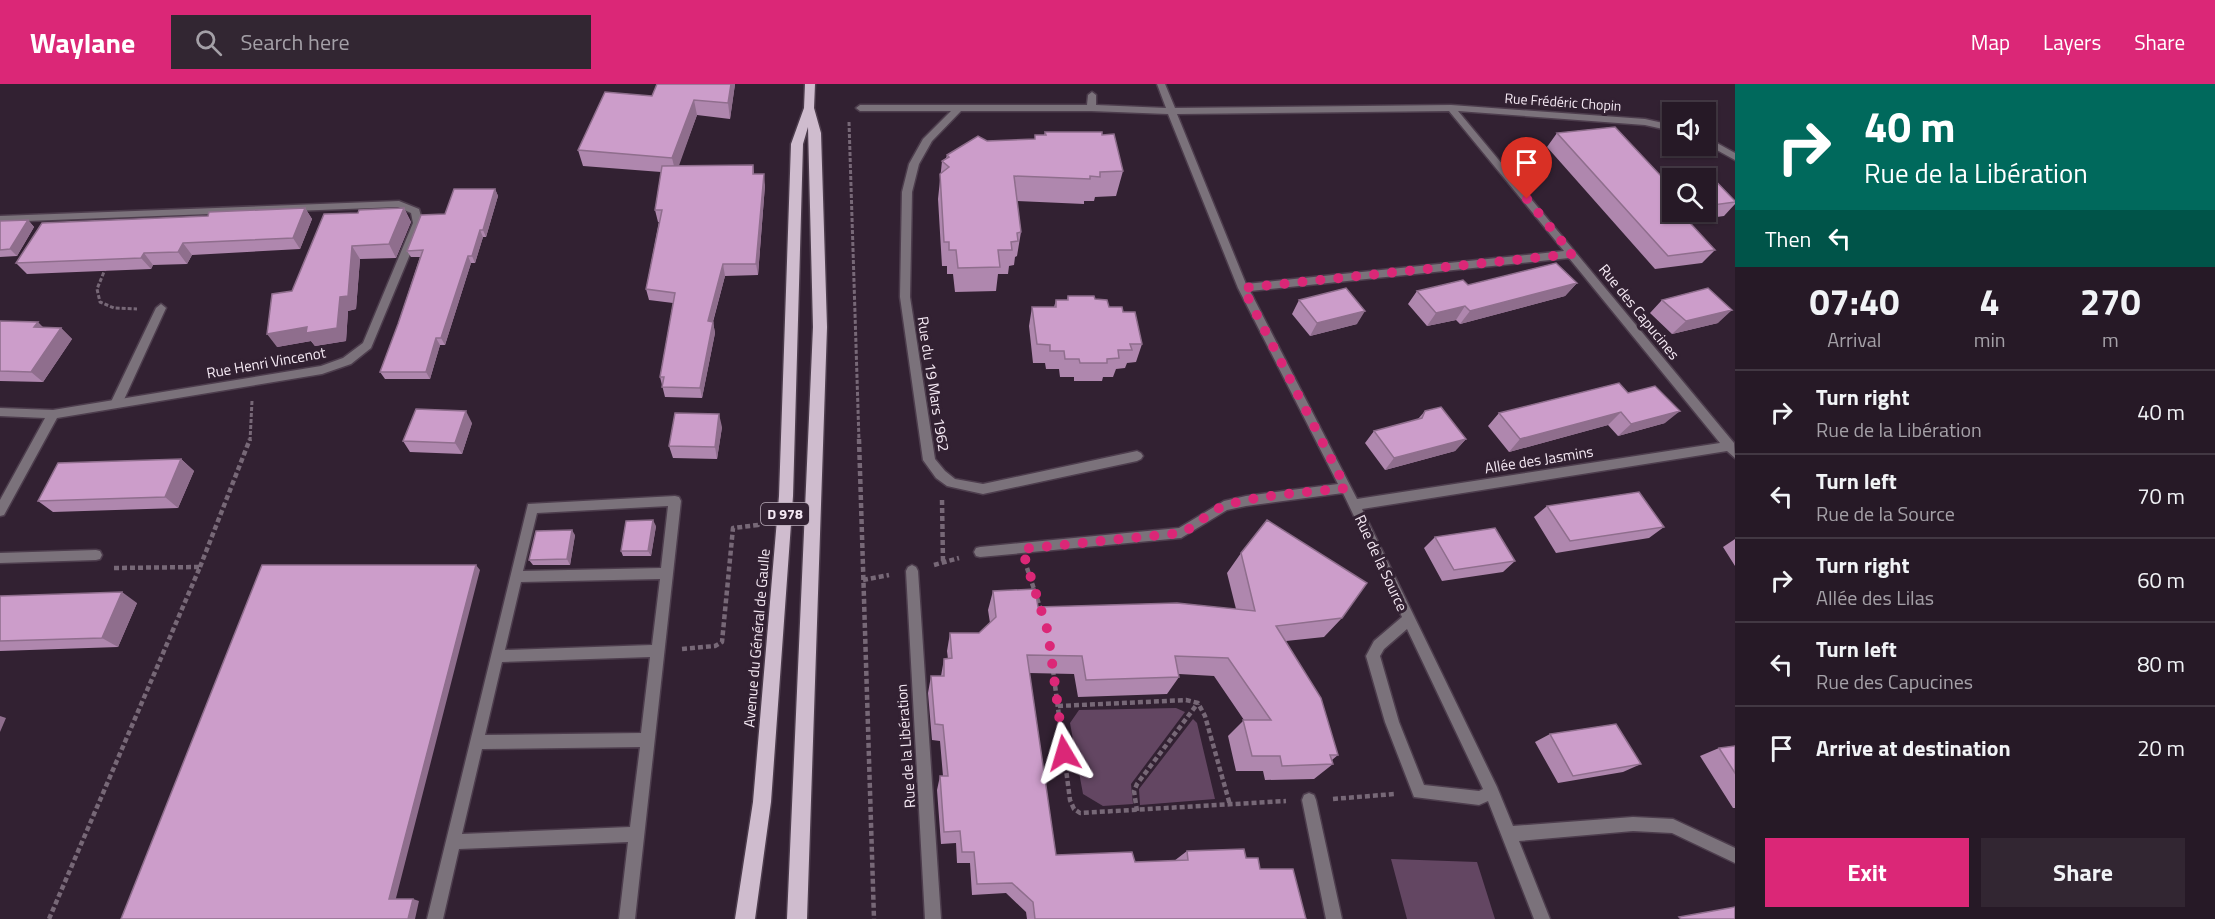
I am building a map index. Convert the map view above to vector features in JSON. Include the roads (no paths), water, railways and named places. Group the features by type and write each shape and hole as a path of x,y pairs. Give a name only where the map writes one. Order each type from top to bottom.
{"main road":[{"name":"Avenue du Général de Gaulle","path":"797,919 820,327 815,133 809,108 810,84"},
{"name":"Avenue du Général de Gaulle","path":"745,919 762,802 786,496 797,144 809,108"}],"street":[{"name":"Rue de la Source","path":"1161,84 1243,288 1346,488 1492,792 1542,919"},
{"path":"1091,108 1092,95"},
{"name":"Rue Frédéric Chopin","path":"860,108 1091,108 1171,111 1451,108 1645,122 1662,126"},
{"name":"Rue du 19 Mars 1962","path":"959,108 928,140 914,164 907,192 904,297 928,460 941,478 960,486 983,489 1137,456"},
{"name":"Rue des Capucines","path":"1451,108 1732,449"},
{"path":"1716,146 1735,157"},
{"name":"Rue Henri Vincenot","path":"0,219 399,204 416,211 417,223 367,345 347,361 322,370 53,414 0,411"},
{"path":"1243,288 1572,254"},
{"path":"116,404 161,308"},
{"path":"0,511 53,414"},
{"name":"Allée des Jasmins","path":"1354,505 1732,449"},
{"path":"980,552 1181,533 1224,506 1346,488"},
{"path":"435,919 532,508 675,501 627,919"},
{"path":"0,558 96,555"},
{"name":"Rue de la Libération","path":"912,571 933,919"},
{"path":"515,577 666,573"},
{"path":"1408,620 1379,645 1373,656 1392,722 1419,792 1479,798 1492,792"},
{"path":"497,656 657,651"},
{"path":"477,742 648,740"},
{"path":"1309,800 1334,919"},
{"path":"1508,834 1633,824 1673,826 1735,856"},
{"path":"453,842 637,834"}]}
